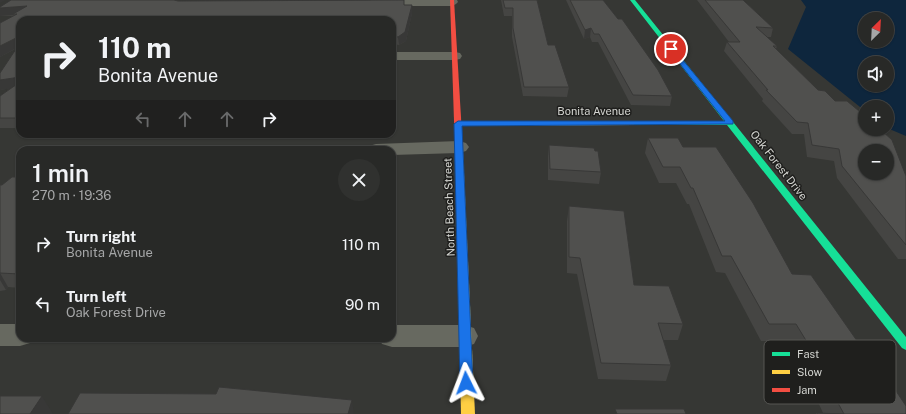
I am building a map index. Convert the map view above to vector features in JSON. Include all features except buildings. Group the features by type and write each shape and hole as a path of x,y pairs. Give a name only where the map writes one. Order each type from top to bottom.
{"street":[{"name":"Oak Forest Drive","path":"632,0 906,345"},
{"path":"367,2 452,1"},
{"name":"North Beach Street","path":"452,1 459,147 464,336 468,414"},
{"path":"396,56 454,56"},
{"name":"Bonita Avenue","path":"458,124 730,123"},
{"path":"396,149 459,147"},
{"path":"0,335 16,335"},
{"path":"396,336 464,336"}],"water":[{"path":"801,0 906,0 906,136 894,131 894,100 858,100 858,105 788,49 806,7"}],"traffic: fast":[{"path":"632,0 906,345"},
{"path":"631,123 730,123"}],"traffic: slow":[{"path":"458,124 631,123"},
{"path":"459,151 468,414"}],"traffic: jam":[{"path":"452,0 459,151"}],"route":[{"path":"466,383 458,124 730,123 671,49"}]}
